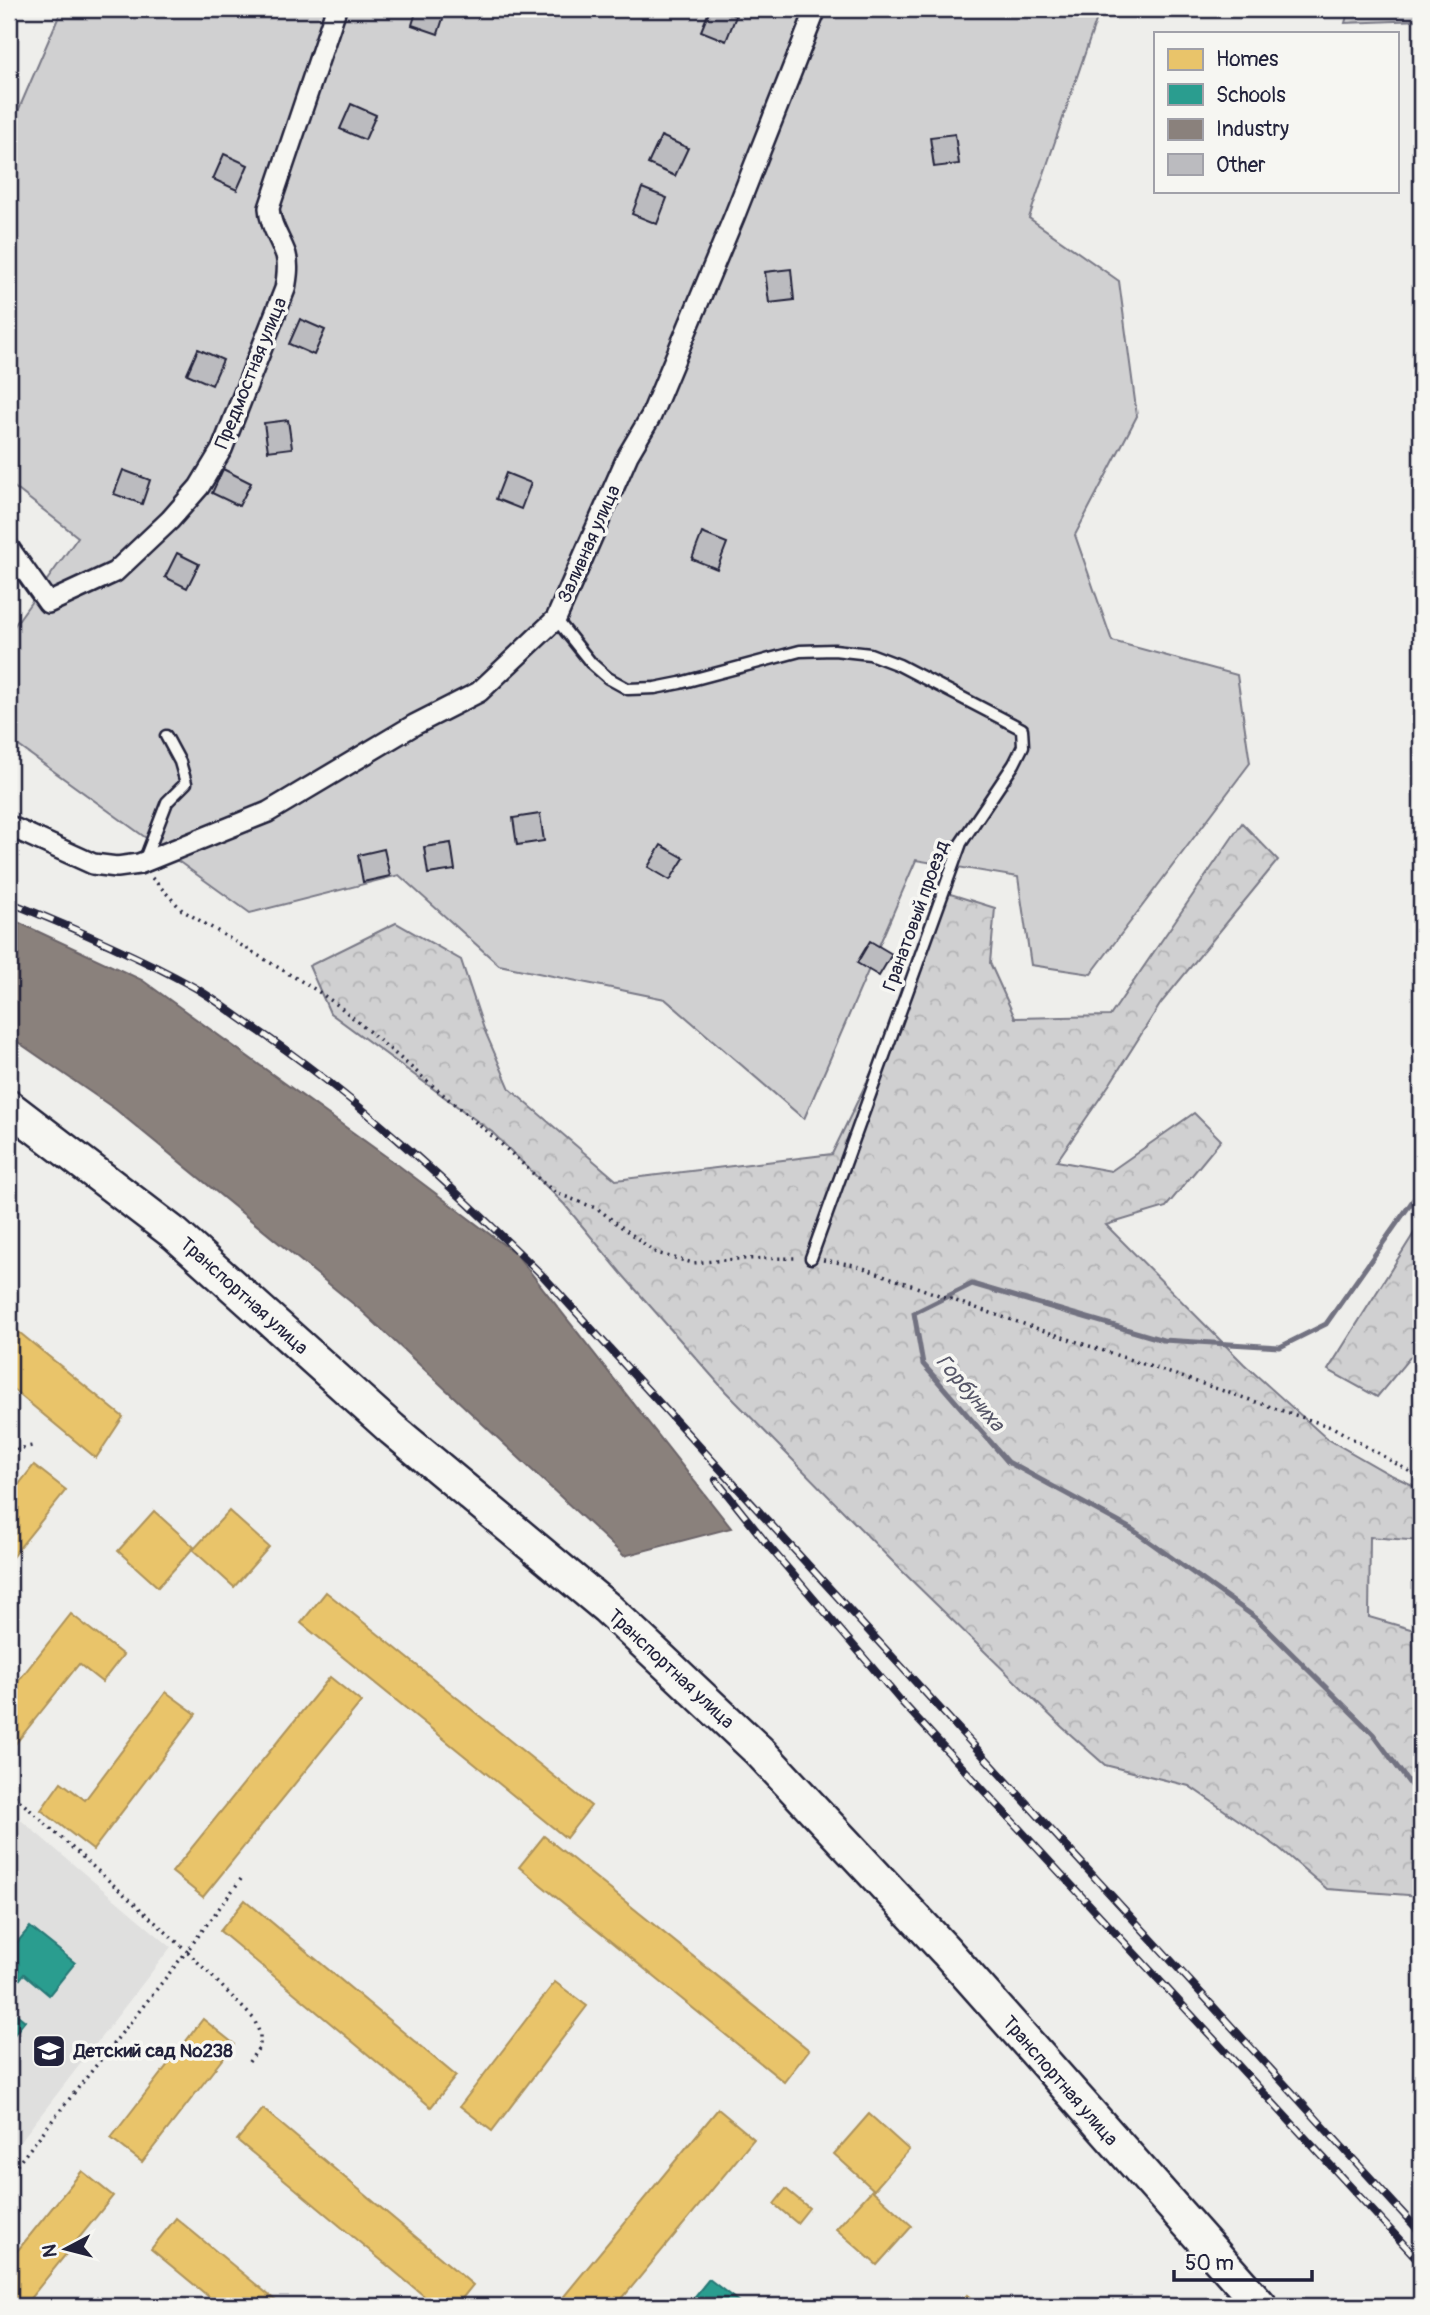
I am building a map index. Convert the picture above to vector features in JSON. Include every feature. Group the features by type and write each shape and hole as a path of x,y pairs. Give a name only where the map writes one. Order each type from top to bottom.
{"main road":[{"name":"Транспортная улица","path":"9,1107 175,1234 392,1429 607,1608 759,1751 946,1951 1261,2306"}],"street":[{"name":"Предмостная улица","path":"9,548 48,603 115,572 170,520 199,487 211,468 222,449 285,289 288,273 286,256 270,222 269,208 336,9"},
{"name":"Заливная улица","path":"9,826 93,864 117,867 142,863 268,813 414,725 479,692 555,619 628,455 651,416 734,217 816,9"}],"lane":[{"name":"Гранатовый проезд","path":"555,619 591,663 608,678 628,689 655,688 680,683 800,651 834,650 870,654 899,665 1022,729 1023,747 1014,764 961,843 811,1258"},
{"path":"142,863 153,843 167,802 186,783 180,762 166,736"}],"path":[{"path":"142,863 182,910 339,1006 556,1193 598,1209 656,1253 694,1263 736,1259 811,1258 855,1265 1334,1428 1421,1478"},
{"path":"9,1451 32,1446"},
{"path":"9,1791 187,1951 254,2019 260,2034 260,2046 246,2066"},
{"path":"9,2175 241,1880"}],"shaded area":[{"name":"Детский сад №238","path":"9,1810 171,1947 9,2156"}],"green space":[{"path":"62,9 1100,9 1029,218 1119,281 1137,416 1075,535 1112,641 1237,675 1250,763 1091,974 1031,965 1018,877 916,860 804,1119 665,999 499,965 399,875 250,913 9,739 9,633 78,537 9,483 9,132"},
{"path":"1349,9 1421,9 1421,20 1345,23"},
{"path":"1242,823 1278,860 1161,1003 1057,1161 1111,1171 1194,1113 1221,1140 1166,1207 1106,1225 1244,1364 1326,1438 1421,1489 1421,1541 1370,1537 1369,1617 1421,1632 1421,1896 1327,1889 1279,1848 1189,1786 1105,1765 1062,1727 902,1571 726,1392 564,1204 492,1132 330,1013 309,966 396,923 461,960 484,1029 510,1089 616,1180 832,1154 873,1069 944,892 995,908 990,963 1015,1018 1110,1016"},
{"path":"1421,1222 1421,1344 1377,1397 1328,1370"}],"building: Homes":[{"path":"9,1324 123,1417 96,1458 9,1386"},
{"path":"34,1465 66,1490 9,1561 9,1497"},
{"path":"154,1511 194,1547 158,1587 118,1551"},
{"path":"229,1511 269,1547 234,1587 193,1550"},
{"path":"326,1592 591,1806 566,1838 301,1623"},
{"path":"71,1614 123,1655 102,1682 79,1664 9,1752 9,1693"},
{"path":"330,1677 361,1702 203,1897 172,1872"},
{"path":"166,1692 196,1714 93,1850 41,1810 61,1782 85,1800"},
{"path":"544,1836 809,2050 784,2082 519,1867"},
{"path":"245,1900 456,2076 431,2107 220,1931"},
{"path":"555,1982 587,2006 492,2131 460,2106"},
{"path":"203,2019 234,2044 142,2162 111,2138"},
{"path":"263,2109 473,2285 456,2306 436,2306 237,2140"},
{"path":"718,2109 754,2139 616,2306 556,2306"},
{"path":"869,2114 909,2150 874,2190 834,2154"},
{"path":"82,2171 113,2196 24,2306 9,2306 9,2261"},
{"path":"786,2189 809,2208 797,2223 774,2204"},
{"path":"872,2190 912,2226 877,2265 836,2229"},
{"path":"176,2218 282,2306 220,2306 151,2249"},
{"path":"967,2295 981,2306 958,2306"}],"building: Schools":[{"path":"30,1927 75,1963 49,1995 24,1974 9,1993 9,1952"},
{"path":"9,2008 25,2021 9,2041"},
{"path":"709,2279 744,2306 687,2306"}],"building: Industry":[{"path":"9,918 142,980 516,1254 731,1528 624,1556 362,1311 115,1109 9,1036"}],"building: Other":[{"path":"417,9 446,9 438,34 412,25"},
{"path":"710,9 736,16 726,41 701,31"},
{"path":"351,104 376,115 365,140 340,129"},
{"path":"955,134 959,164 934,167 930,137"},
{"path":"661,136 688,148 675,176 648,164"},
{"path":"224,154 248,165 237,190 213,179"},
{"path":"642,188 667,198 657,224 632,214"},
{"path":"791,269 794,300 769,303 765,272"},
{"path":"300,319 325,330 314,355 289,344"},
{"path":"198,349 223,360 212,385 187,374"},
{"path":"288,420 292,448 268,451 264,423"},
{"path":"223,469 251,483 239,506 212,493"},
{"path":"123,470 150,480 142,504 114,494"},
{"path":"506,473 531,483 521,509 496,499"},
{"path":"702,533 727,543 717,569 692,559"},
{"path":"177,553 199,564 187,588 165,577"},
{"path":"540,814 544,841 517,845 513,818"},
{"path":"451,843 455,870 428,874 424,847"},
{"path":"661,845 684,858 670,880 648,867"},
{"path":"384,849 390,876 363,882 358,855"},
{"path":"870,941 892,954 879,976 857,963"}],"waterway":[{"name":"Горбуниха","path":"1421,1189 1326,1324 1280,1347 1163,1340 972,1284 914,1313 923,1364 1008,1462 1133,1530 1256,1618 1373,1734 1421,1799"}],"railway":[{"path":"9,902 125,952 207,995 290,1053 366,1112 474,1209 544,1277 1421,2233"},
{"path":"716,1480 900,1700 1421,2263"}],"place":[{"name":"Детский сад №238","path":"49,2051"}]}
